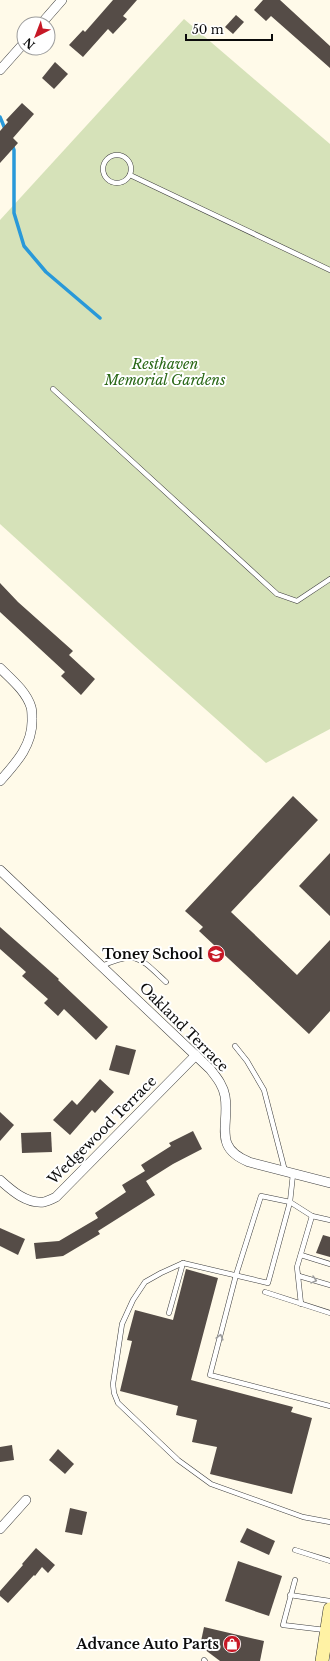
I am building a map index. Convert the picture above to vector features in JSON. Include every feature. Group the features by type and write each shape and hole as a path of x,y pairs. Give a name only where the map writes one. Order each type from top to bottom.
{"main road":[{"path":"322,1661 330,1609"}],"street":[{"path":"48,16 62,0"},
{"path":"0,70 16,52"},
{"path":"0,668 19,688 31,707 32,727 28,745 17,761 0,780"},
{"name":"Oakland Terrace","path":"0,870 210,1069 221,1084 225,1098 224,1137 230,1149 240,1158 249,1162 330,1183"},
{"name":"Wedgewood Terrace","path":"0,1180 12,1192 29,1200 45,1202 56,1197 196,1055"},
{"path":"0,1529 26,1500"}],"lane":[{"path":"111,156 121,156 125,158 130,165 130,175 120,183 111,182 103,172 104,163 111,156"},
{"path":"130,175 330,270"},
{"path":"53,389 277,594 297,601 330,579"},
{"path":"102,966 114,960 133,957 146,964 166,982"},
{"path":"236,1046 247,1061 264,1090 289,1173 290,1202 268,1283 183,1263 160,1273 145,1282 133,1300 122,1324 113,1384 114,1393 118,1403 178,1460 211,1484 302,1517 330,1522"},
{"path":"330,1220 312,1216 290,1202 261,1196 236,1275 210,1375 330,1406"},
{"path":"301,1304 297,1267 312,1216"},
{"path":"300,1255 330,1264"},
{"path":"168,1313 183,1263"},
{"path":"299,1276 330,1285"},
{"path":"265,1292 330,1313"},
{"path":"295,1550 330,1561"},
{"path":"295,1580 283,1625 327,1630"},
{"path":"290,1595 330,1601"}],"green space":[{"name":"Resthaven Memorial Gardens","path":"184,19 330,144 330,729 266,763 0,524 0,220"}],"building":[{"path":"113,0 137,0 123,16 127,19 113,34 108,29 83,57 69,45 83,30 85,32"},
{"path":"263,0 280,0 330,46 330,68 271,16 266,21 254,10"},
{"path":"236,15 244,22 233,34 225,27"},
{"path":"55,62 68,74 54,89 42,78"},
{"path":"22,103 34,114 13,138 18,143 0,163 0,131 8,122 6,120"},
{"path":"0,583 18,602 73,651 69,655 95,679 81,695 61,676 65,672 0,612"},
{"path":"293,796 318,820 231,912 297,975 330,940 330,1011 309,1034 199,931 203,927 185,911"},
{"path":"330,853 330,916 299,886"},
{"path":"0,927 59,979 58,980 108,1027 96,1040 64,1009 58,1016 44,1003 48,999 22,976 26,972 0,949"},
{"path":"116,1045 136,1050 129,1075 109,1070"},
{"path":"100,1079 114,1092 95,1113 92,1110 70,1135 53,1120 72,1100 77,1105"},
{"path":"0,1112 14,1125 0,1141"},
{"path":"193,1131 202,1149 173,1164 146,1181 155,1195 98,1231 100,1234 63,1256 36,1259 34,1243 59,1241 98,1218 95,1213 126,1192 122,1185 145,1171 141,1165 171,1146 169,1143"},
{"path":"51,1132 52,1152 22,1153 21,1133"},
{"path":"0,1228 25,1239 18,1255 0,1246"},
{"path":"323,1235 330,1237 330,1257 316,1253"},
{"path":"186,1269 218,1278 191,1380 293,1407 291,1412 312,1418 292,1494 210,1474 217,1447 192,1442 197,1420 176,1415 178,1406 120,1391 132,1341 127,1340 135,1310 173,1320"},
{"path":"12,1445 14,1460 0,1462 0,1447"},
{"path":"58,1449 74,1464 65,1474 49,1460"},
{"path":"70,1508 87,1512 82,1535 65,1532"},
{"path":"247,1528 275,1541 269,1555 240,1542"},
{"path":"36,1548 55,1565 48,1573 42,1567 8,1603 0,1596 0,1591"},
{"path":"238,1561 282,1576 269,1616 225,1601"},
{"name":"Advance Auto Parts","path":"204,1627 264,1641 260,1661 220,1661 200,1646"}],"waterway":[{"path":"0,117 5,129"},
{"path":"12,144 14,150 14,213 24,246 46,272 100,318"}],"place":[{"name":"Toney School","path":"216,954"},
{"name":"Advance Auto Parts","path":"232,1644"}]}
